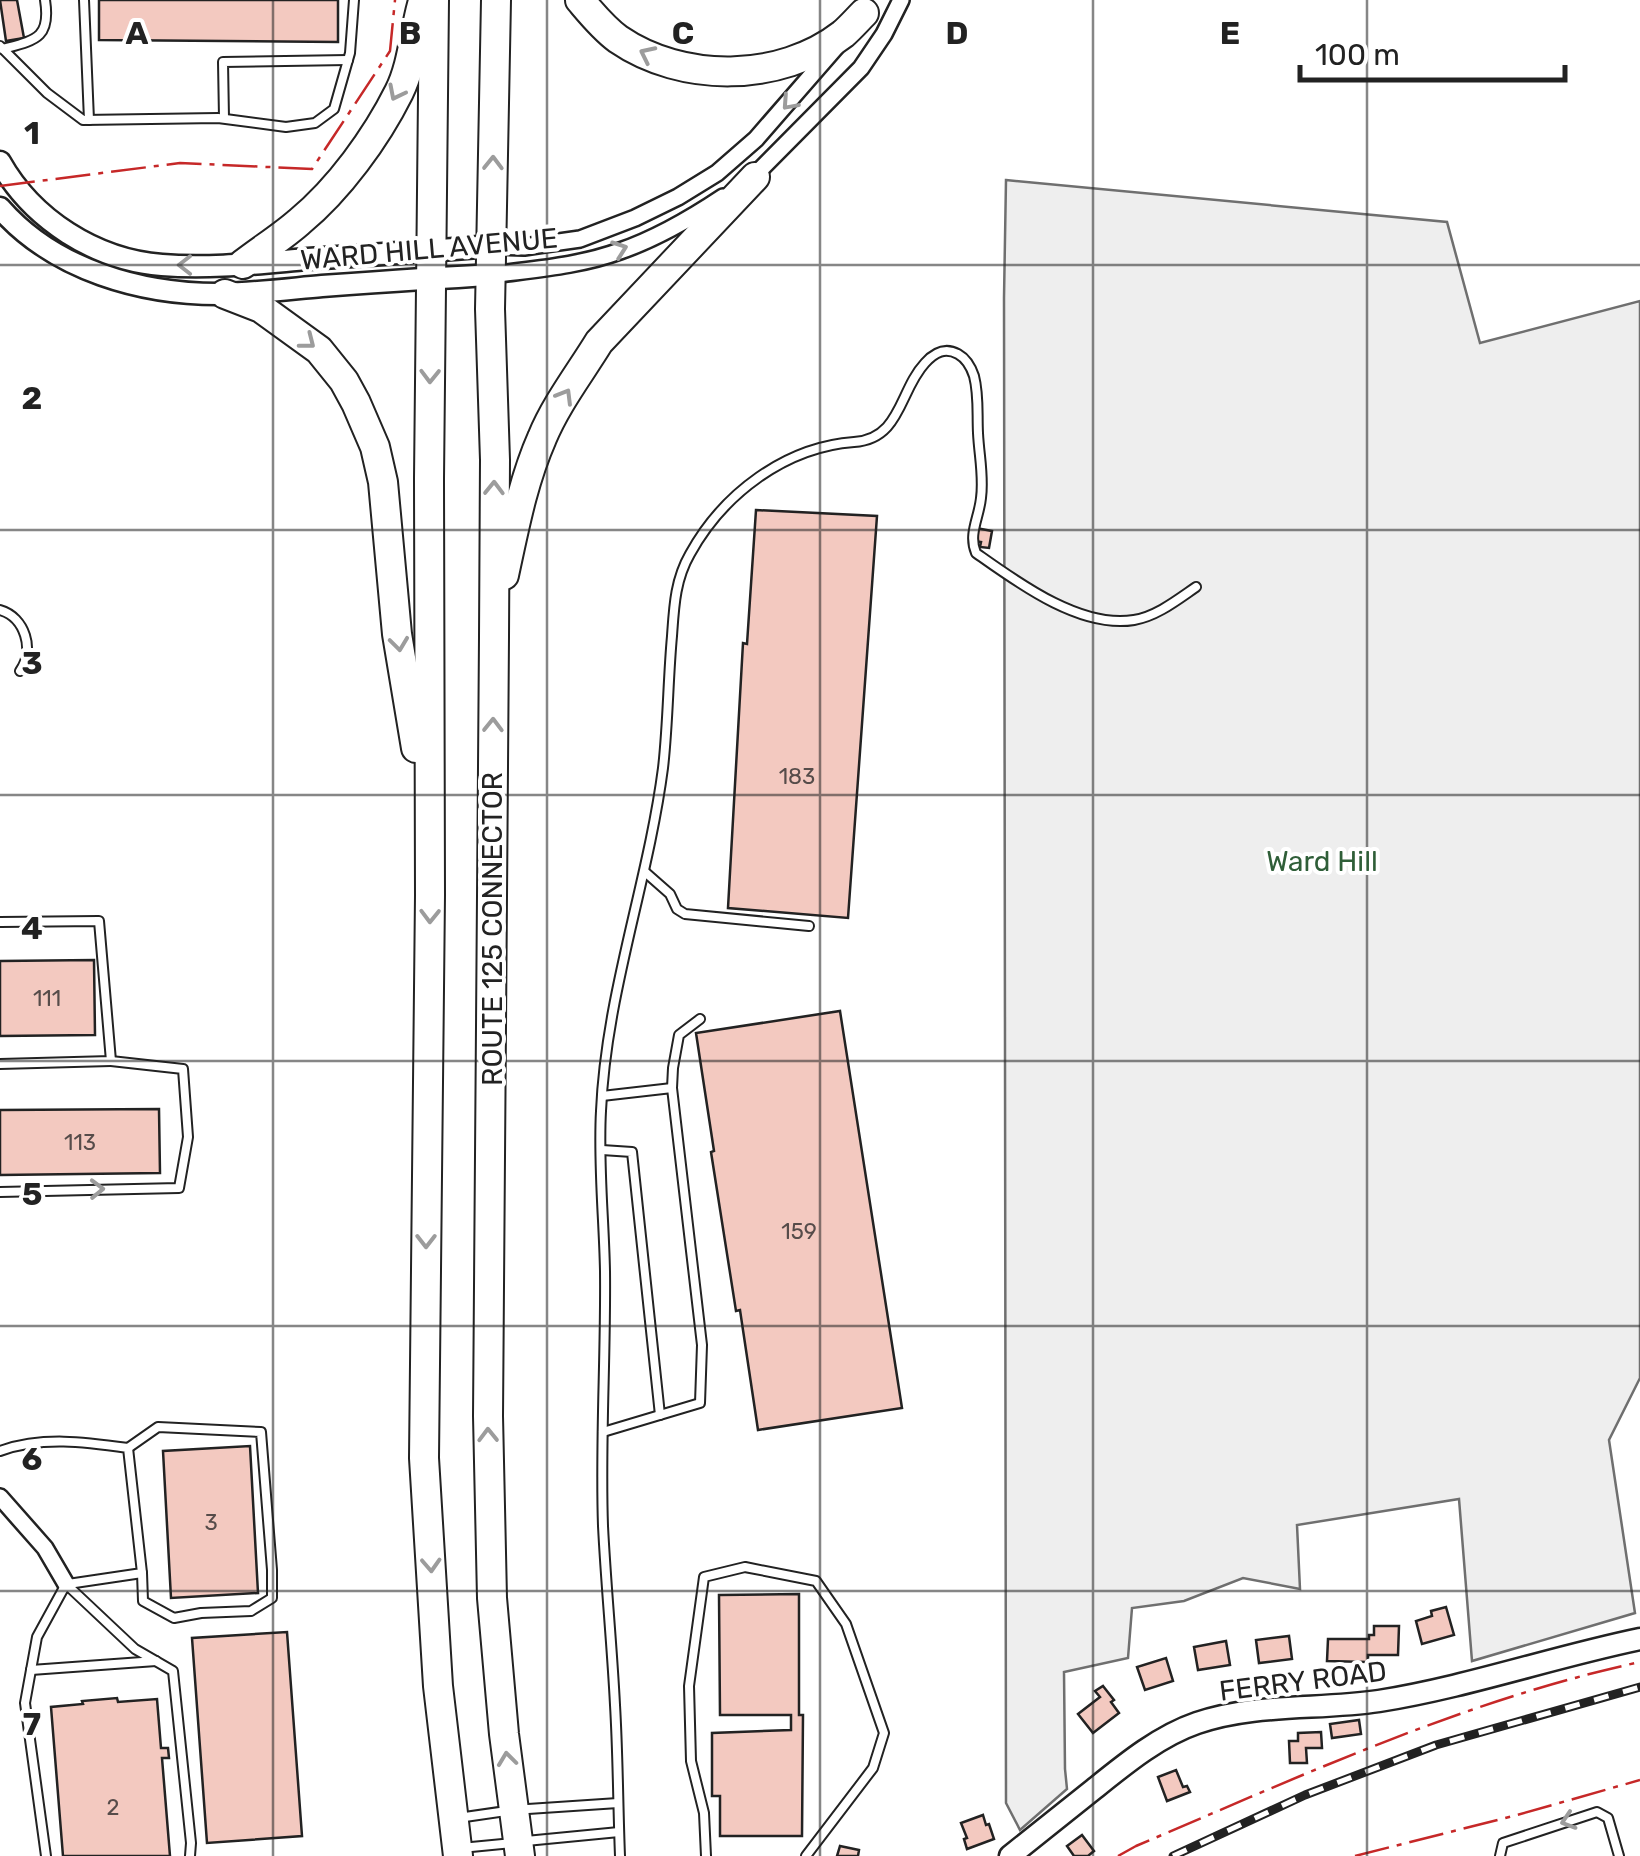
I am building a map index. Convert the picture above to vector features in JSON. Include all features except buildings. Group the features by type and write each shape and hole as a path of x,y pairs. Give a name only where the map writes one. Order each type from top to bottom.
{"highway":[{"path":"243,264 296,225 358,158 399,92 424,0"},
{"path":"434,0 424,1458 438,1686 457,1852"},
{"name":"ROUTE 125 CONNECTOR","path":"496,0 491,275 495,460 488,1416 492,1598 519,1849"},
{"path":"580,0 617,38 655,60 712,70 767,68 816,51 844,33 868,6"},
{"path":"494,621 524,488 543,435 558,408 599,342 755,177"},
{"path":"224,294 261,308 320,350 344,381 376,447 384,482 403,678 430,818"}],"street":[{"name":"WARD HILL AVENUE","path":"0,162 41,214 83,242 138,262 163,266 432,265 491,275 572,264 622,250 699,213 755,177 861,68 901,0"},
{"name":"WARD HILL AVENUE","path":"0,208 10,220 74,264 145,287 224,294 432,265 492,246 524,247 580,239 678,197 716,173 756,139 868,6"},
{"path":"0,1497 46,1548 66,1584"},
{"name":"FERRY ROAD","path":"1010,1856 1122,1767 1196,1723 1289,1707 1334,1707 1382,1700 1640,1639"}],"lane":[{"path":"2,47 36,38 44,31 48,21 45,0"},
{"path":"84,0 90,120"},
{"path":"2,47 48,93 84,120 224,118 286,127 315,123 334,109 348,60 354,0"},
{"path":"224,118 223,62 348,60"},
{"path":"620,1856 603,1524 602,1096 607,1043 645,872 663,764 675,591 688,557 708,526 770,468 836,443 869,441 882,434 920,370 938,352 948,350 968,362 978,396 982,477 981,503 973,530 976,553 1045,598 1087,616 1119,621 1136,620 1160,611 1196,587"},
{"path":"0,610 9,612 22,626 28,643 26,663 20,672"},
{"path":"645,872 685,914 810,926"},
{"path":"0,922 98,922 111,1061"},
{"path":"603,1432 700,1404 702,1346 672,1088 679,1035 700,1019"},
{"path":"0,1064 111,1061 184,1069 188,1136 179,1188 0,1192"},
{"path":"602,1096 672,1088"},
{"path":"602,1150 632,1152 660,1415"},
{"path":"0,1451 22,1443 58,1441 128,1448 158,1427 262,1432 272,1598 251,1611 174,1618 144,1601 128,1448"},
{"path":"706,1856 704,1812 690,1760 689,1686 701,1595 704,1577 745,1567 816,1581 846,1624 884,1733 873,1768 806,1856"},
{"path":"66,1584 142,1573"},
{"path":"66,1584 134,1649 174,1671 190,1856"},
{"path":"46,1856 25,1703 37,1637 66,1584"},
{"path":"31,1670 157,1661"},
{"path":"452,1818 618,1803"},
{"path":"1500,1856 1503,1843 1597,1812 1608,1818 1619,1856"},
{"path":"457,1852 519,1849 619,1832"}],"green space":[{"name":"Ward Hill","path":"1006,180 1447,222 1480,343 1640,301 1640,1378 1609,1440 1635,1613 1472,1661 1459,1499 1297,1525 1300,1589 1243,1578 1184,1601 1132,1608 1128,1658 1064,1672 1067,1789 1020,1830 1006,1803"}],"railway":[{"path":"1173,1856 1305,1795 1436,1745 1640,1687"}],"power":[{"path":"0,186 180,163 312,169 390,51 395,0"},
{"path":"1118,1856 1322,1767 1447,1718 1640,1662"},
{"path":"1355,1856 1640,1780"}]}
